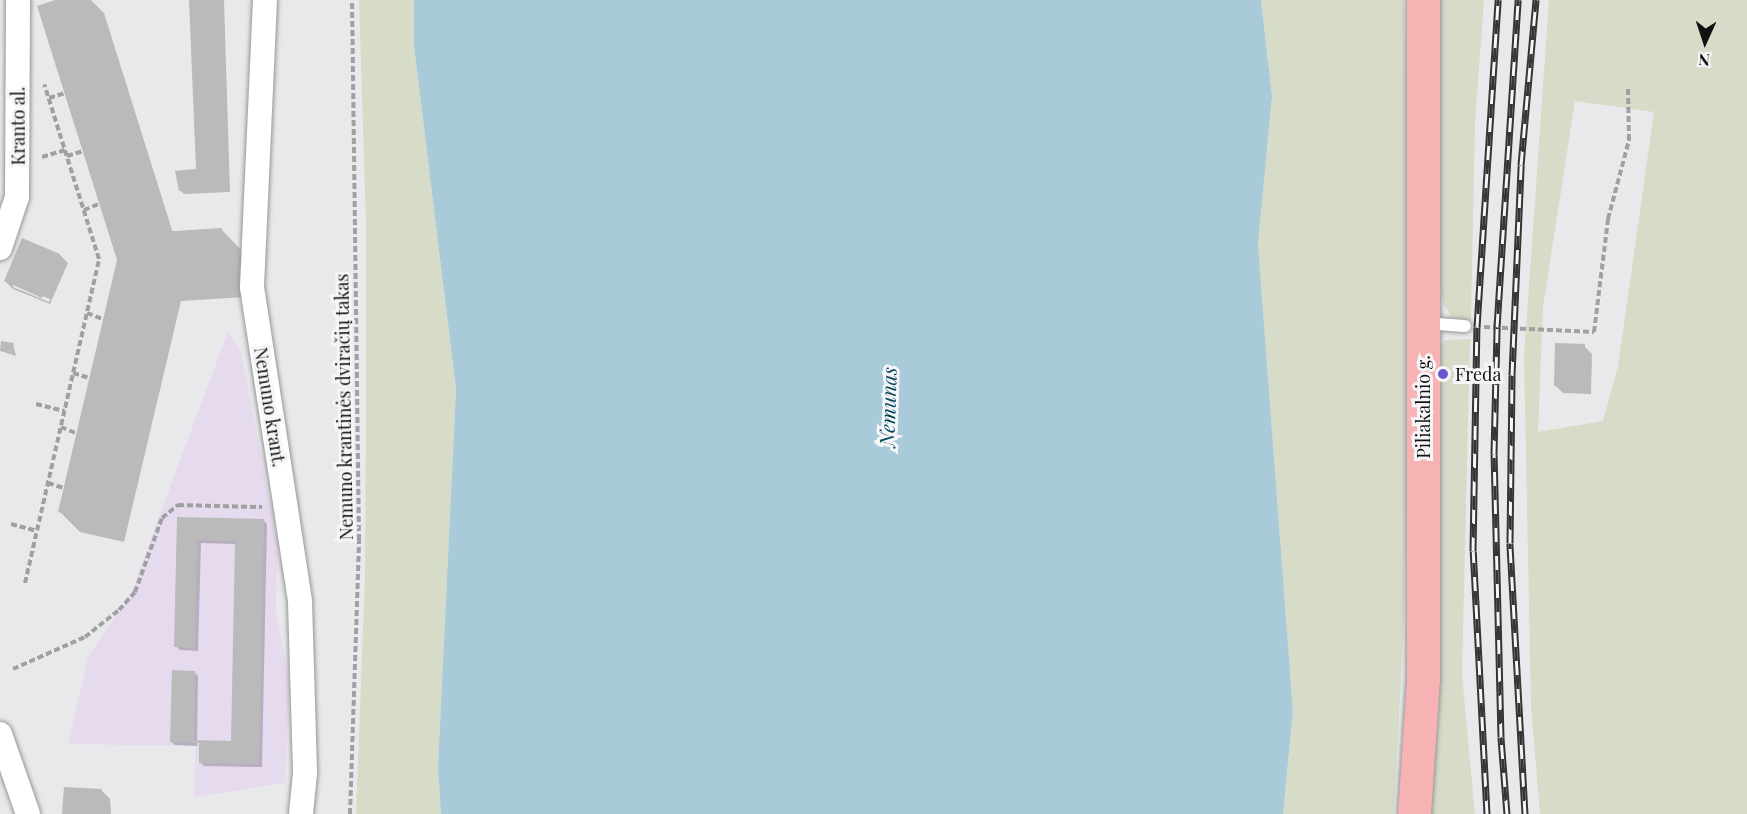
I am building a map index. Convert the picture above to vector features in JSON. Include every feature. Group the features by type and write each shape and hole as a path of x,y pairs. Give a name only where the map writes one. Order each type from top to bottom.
{"main road":[{"name":"Piliakalnio g.","path":"1414,814 1423,679 1423,0"}],"street":[{"name":"Kranto al.","path":"0,248 17,197 9,101 18,0"},
{"name":"Nemuno krant.","path":"265,0 252,287 300,602 305,773 302,814"},
{"path":"0,734 28,814"}],"lane":[{"path":"1422,323 1465,326"}],"path":[{"name":"Nemuno krantinės dviračių takas","path":"350,814 359,529 352,0"},
{"path":"25,583 99,259 42,76"},
{"path":"1465,326 1594,332 1608,219 1629,140 1628,88"},
{"path":"49,98 65,93"},
{"path":"67,156 83,152"},
{"path":"84,210 99,204"},
{"path":"87,313 103,319"},
{"path":"73,373 89,378"},
{"path":"36,404 64,411"},
{"path":"61,427 76,433"},
{"path":"48,483 63,488"},
{"path":"13,669 85,637 119,610 135,592 162,518 178,506 286,509"},
{"path":"11,524 37,531"}],"shaded area":[{"path":"228,331 241,352 278,543 276,610 289,682 285,783 194,797 196,746 68,744 88,657 131,593"}],"green space":[{"path":"359,0 414,0 414,46 456,389 438,767 441,814 356,814 365,576 366,414 366,222"},
{"path":"1261,0 1404,0 1410,253 1404,617 1394,814 1283,814 1293,712 1258,244 1272,96"},
{"path":"1440,0 1484,0 1475,123 1471,320 1452,317 1444,305 1439,284"},
{"path":"1549,0 1747,0 1747,814 1540,814 1531,707 1524,357","holes":["1575,101 1654,112 1618,366 1603,421 1538,432 1543,307"]},
{"path":"1470,339 1462,675 1475,814 1421,814 1438,348 1445,340"}],"water":[{"name":"Nemunas","path":"414,0 1261,0 1272,96 1258,244 1293,712 1283,814 441,814 438,767 456,389 414,46"}],"building":[{"path":"55,0 87,0 159,232 222,228 225,277 160,280 104,523 58,512 117,260 37,6"},
{"path":"189,0 221,0 227,189 179,191 175,171 196,169"},
{"path":"22,238 60,254 42,298 4,281"},
{"path":"1,341 14,343 12,353 0,351"},
{"path":"1555,343 1585,344 1583,387 1554,386"},
{"path":"177,517 264,519 259,764 199,763 199,743 170,742 172,670 195,671 194,740 231,741 235,541 197,540 195,648 174,647"},
{"path":"64,787 102,789 101,810 109,811 109,814 62,814"}],"railway":[{"path":"1487,814 1473,551 1477,327 1498,0"},
{"path":"1507,814 1501,737 1494,454 1497,327 1518,0"},
{"path":"1525,814 1510,543 1512,375 1521,165 1536,0"}],"place":[{"name":"Freda","path":"1443,374"}]}
